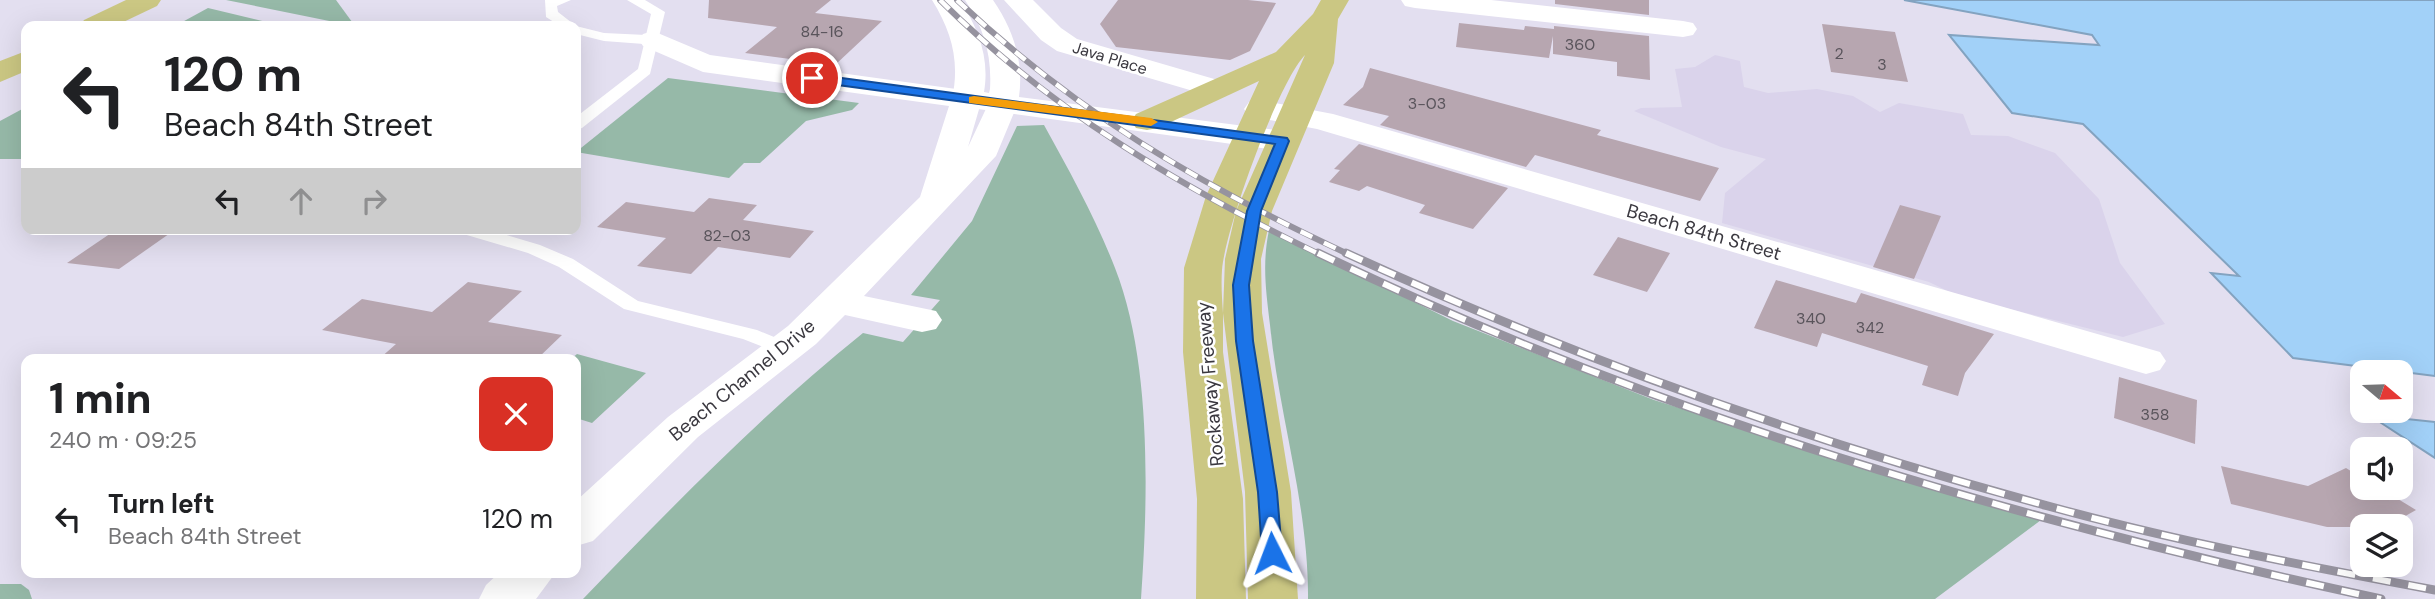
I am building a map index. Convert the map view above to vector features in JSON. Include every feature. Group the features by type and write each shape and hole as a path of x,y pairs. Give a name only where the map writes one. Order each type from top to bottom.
{"main road":[{"path":"104,21 147,0"},
{"path":"1147,121 1286,58 1329,9"},
{"path":"1272,125 1319,63 1329,9"},
{"path":"1272,125 1286,58"},
{"path":"0,73 21,62"},
{"name":"Rockaway Freeway","path":"1221,599 1220,499 1206,383 1201,293 1203,268 1214,220 1272,125"},
{"name":"Rockaway Freeway","path":"1272,125 1241,285 1245,341 1268,492 1273,599"}],"street":[{"path":"946,0 967,39 971,64 967,99"},
{"path":"979,0 998,32 1006,61 1003,103"},
{"name":"Java Place","path":"1018,0 1051,34 1067,45 1217,89"},
{"path":"1415,0 1683,29"},
{"name":"Beach 84th Street","path":"653,40 703,63 1147,121 1272,125 2146,361"},
{"name":"Beach Channel Drive","path":"935,198 967,99"},
{"name":"Beach Channel Drive","path":"581,525 683,426 783,349 892,247 935,198 985,149 1003,103"},
{"path":"835,301 922,320"},
{"path":"504,599 526,578"}],"lane":[{"path":"581,121 645,71 658,12 634,0"},
{"path":"553,1 551,14 562,21"},
{"path":"581,31 604,37 653,40"},
{"path":"486,235 534,249 566,263 631,305 750,334 783,349"}],"shaded area":[{"path":"1715,55 1740,61 1744,87 1768,93 1817,89 1853,96 1880,112 1899,103 1963,114 1971,135 2008,136 2055,153 2099,199 2120,263 2165,324 2123,337 1958,296 1929,282 1722,223 1725,193 1766,159 1721,147 1634,111 1641,108 1682,107 1675,69 1695,67"}],"green space":[{"path":"226,0 336,0 351,21 329,21"},
{"path":"208,8 262,21 184,21"},
{"path":"668,78 859,103 852,110 806,121 760,163 744,163 729,178 581,153 581,148"},
{"path":"21,110 21,159 0,159 0,121"},
{"path":"1044,125 1108,250 1127,305 1136,345 1146,475 1141,599 583,599 754,428 863,333 903,342 940,300 911,295 972,221 1017,126"},
{"path":"1269,230 1453,321 1654,400 2041,520 1935,599 1308,599 1304,531 1274,359 1267,301 1265,266"},
{"path":"581,355 646,373 592,423 581,420"},
{"path":"0,584 21,584 29,590 32,599 0,599"}],"water":[{"path":"1904,0 2435,0 2435,376 2413,373 2413,360 2350,360 2350,365 2293,358 2211,273 2239,276 2083,124 2012,113 1949,35 2099,45 2092,35"},
{"path":"2413,420 2435,422 2435,458 2413,444 2413,437 2403,437 2383,424 2413,424"}],"building":[{"path":"709,0 831,0 815,13 882,21 835,65 745,53 777,27 708,18"},
{"path":"1118,0 1248,0 1276,3 1250,51 1230,60 1116,47 1100,24"},
{"path":"1555,0 1649,0 1649,15 1555,4"},
{"path":"1459,23 1524,30 1525,26 1554,29 1554,26 1649,36 1650,80 1617,76 1617,62 1553,54 1553,36 1549,58 1456,47"},
{"path":"1822,24 1895,32 1908,82 1831,72"},
{"path":"1370,68 1601,130 1597,135 1719,168 1700,201 1535,155 1526,167 1380,125 1389,116 1343,105 1363,87"},
{"path":"1359,144 1508,188 1473,229 1419,213 1425,205 1367,186 1359,191 1329,182 1340,170 1334,169"},
{"path":"709,198 757,205 743,220 814,231 790,258 718,247 691,274 637,266 666,238 597,227 626,202 694,212"},
{"path":"1900,205 1941,216 1914,279 1873,267"},
{"path":"108,235 167,235 119,269 67,263"},
{"path":"1618,237 1670,253 1647,292 1593,275"},
{"path":"1776,280 1856,303 1861,293 1994,334 1965,373 1958,396 1922,385 1928,366 1822,333 1817,347 1754,328"},
{"path":"468,282 522,291 488,322 562,335 542,354 385,354 396,344 322,330 362,299 432,312"},
{"path":"2119,377 2197,400 2195,444 2114,418"},
{"path":"2221,466 2308,486 2346,468 2350,470 2350,500 2400,500 2416,510 2409,514 2350,514 2350,527 2327,527 2231,504"}],"railway":[{"path":"940,0 1027,77 1120,144 1217,202 1321,255"},
{"path":"957,0 1048,78 1143,144 1243,202 1350,255"},
{"path":"1318,253 1575,365 1839,458 2108,535 2381,599"},
{"path":"1346,253 1604,362 1869,454 2144,531 2435,590"}],"slow traffic":[{"path":"974,100 1151,122"}],"route":[{"path":"812,78 1283,141 1254,211 1243,259 1241,285 1245,341 1268,492 1272,553"}]}
